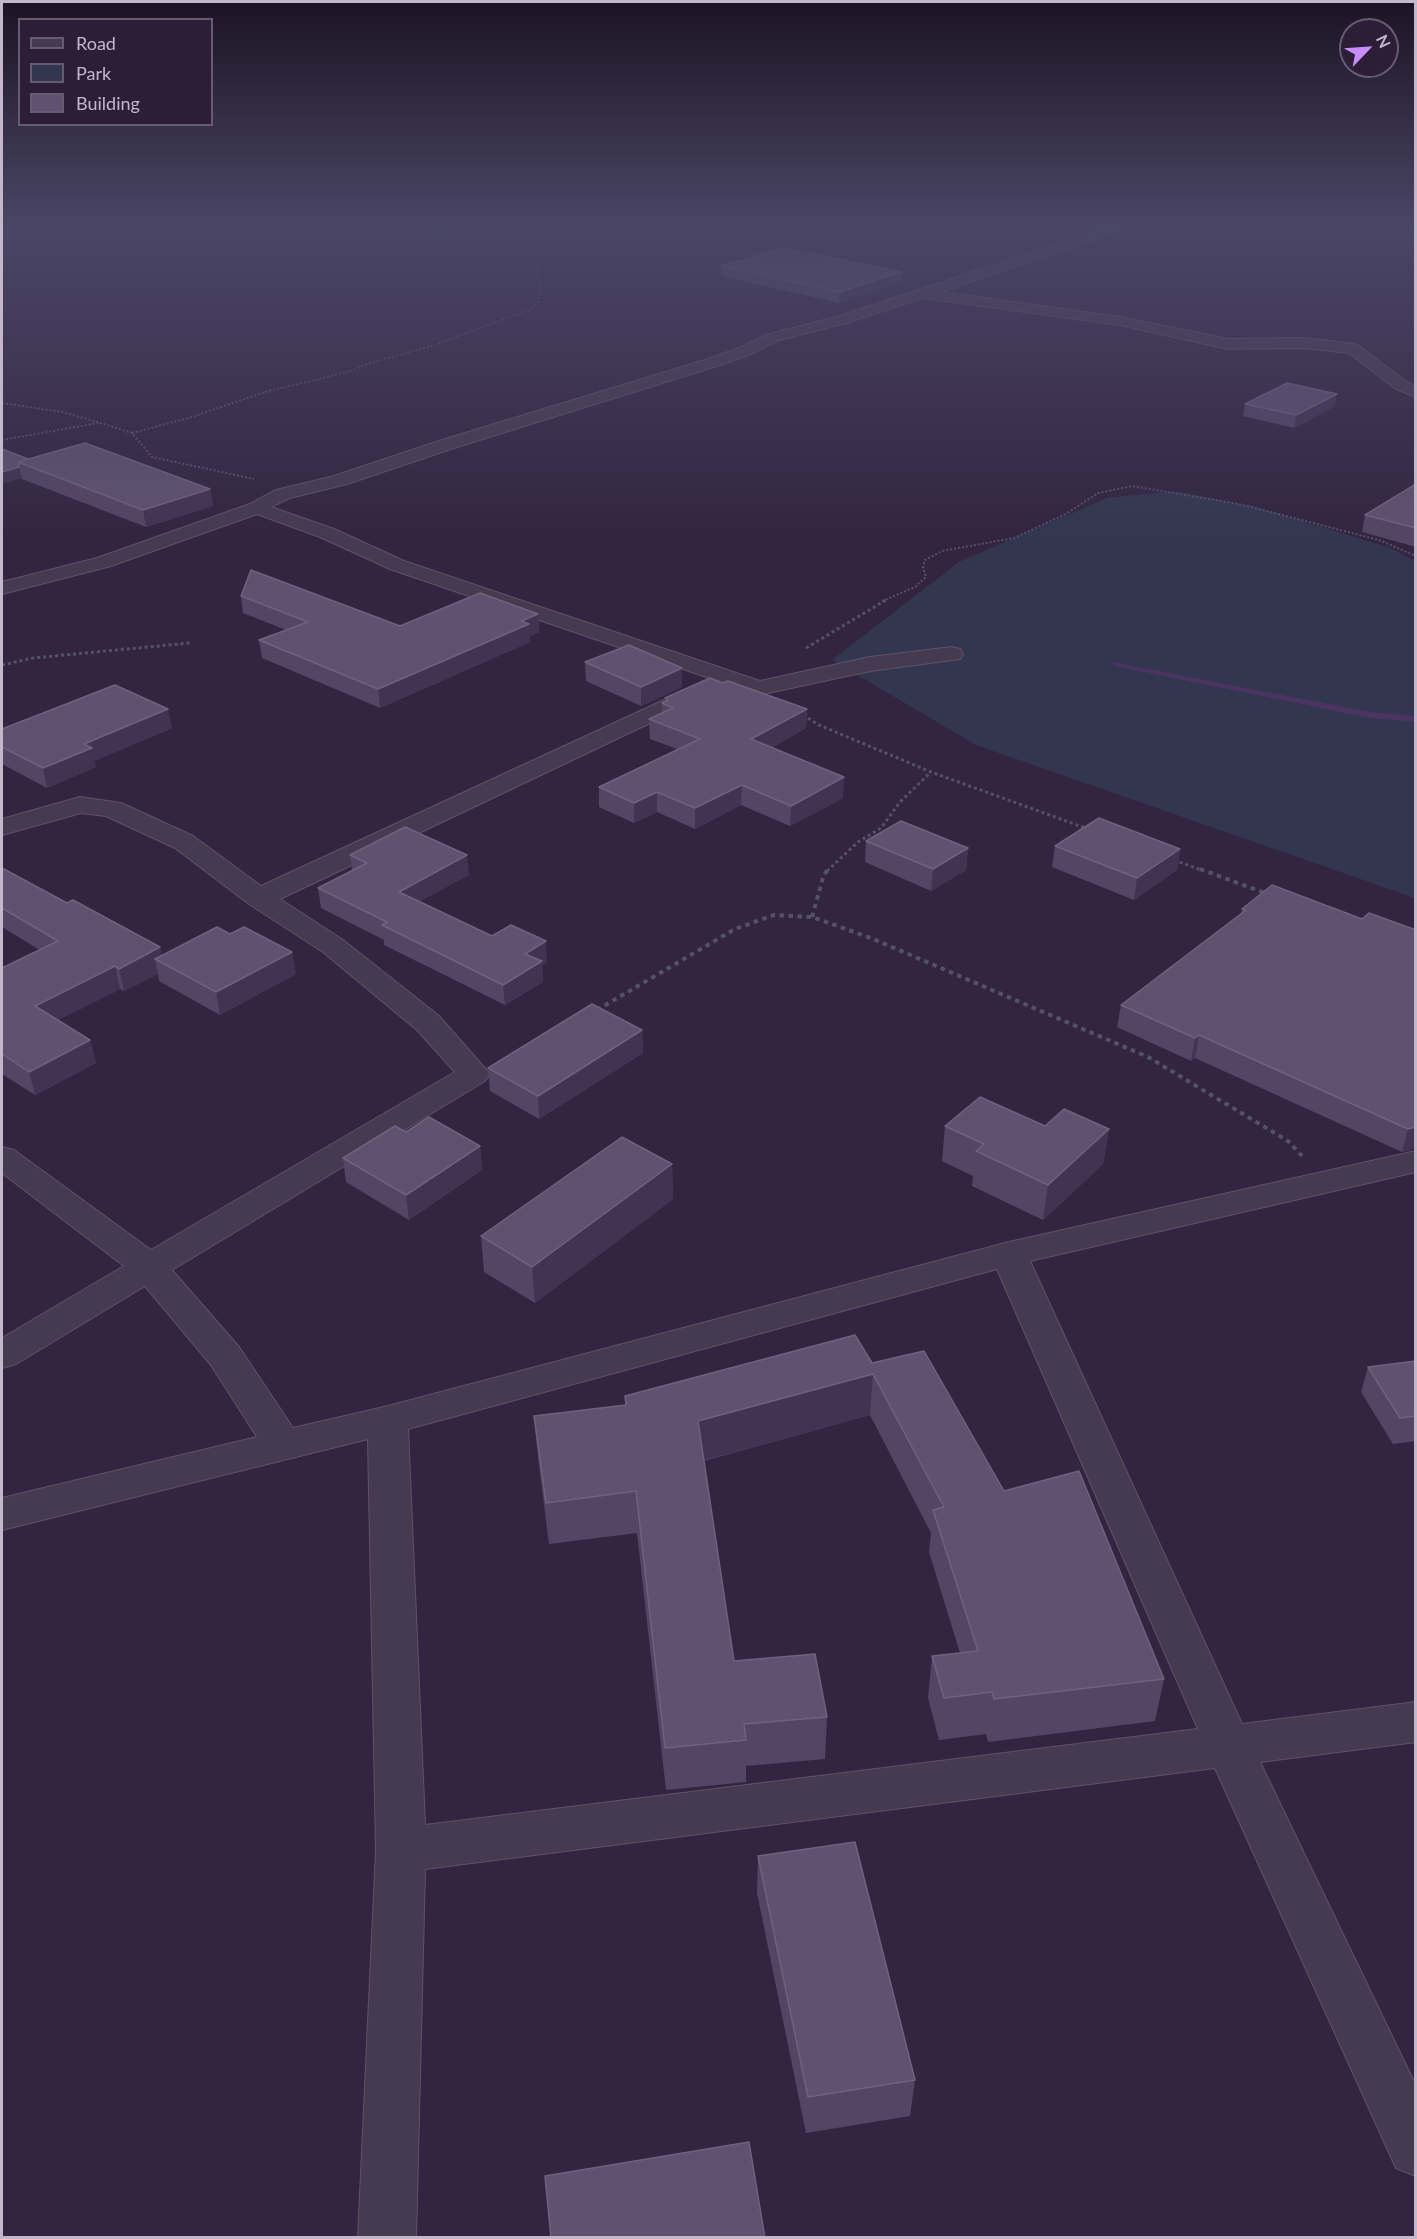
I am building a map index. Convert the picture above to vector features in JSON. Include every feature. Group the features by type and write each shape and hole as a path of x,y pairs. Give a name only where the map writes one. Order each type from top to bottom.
{"street":[{"path":"2,588 104,562 257,508 265,502 295,490 340,480 438,447 714,362 745,351 771,338 792,332"},
{"path":"1174,332 1228,344 1316,343 1354,350 1402,386 1416,392"},
{"path":"257,508 327,533 397,565 759,688 870,664 952,654"},
{"path":"258,898 727,677"},
{"path":"2,827 81,805 112,809 184,842 258,898 333,946 428,1023 474,1074 2,1355"},
{"path":"2,1157 148,1266 225,1356 283,1445"},
{"path":"2,1515 388,1420 1009,1254 1416,1161"},
{"path":"1009,1254 1229,1747 1416,2148"},
{"path":"387,2238 401,1850 388,1420"},
{"path":"401,1850 1416,1722"}],"path":[{"path":"132,433 192,417 264,392 351,371 468,332"},
{"path":"2,403 62,412 102,423 132,433 152,457 295,490"},
{"path":"2,440 102,423"},
{"path":"1096,832 931,772 819,725 759,688 778,674 795,656 839,627 874,605 915,587 926,577 923,567 925,560 942,551 966,545 1014,538 1066,514 1098,493 1115,488 1132,486 1239,504 1379,540 1416,556"},
{"path":"2,665 33,658 190,644"},
{"path":"812,917 824,874 858,842 882,828 900,802 931,772"},
{"path":"1173,860 1272,896"},
{"path":"594,1012 735,929 774,915 812,917 872,938 1148,1057 1288,1142 1325,1180"}],"green space":[{"path":"1174,491 1256,507 1391,548 1415,561 1415,898 976,745 832,660 959,562 1107,498"}],"building":[{"path":"1287,383 1337,394 1296,415 1245,404"},
{"path":"85,443 210,489 143,510 18,462"},
{"path":"2,449 28,459 18,462 19,467 2,472"},
{"path":"1416,484 1416,528 1365,515"},
{"path":"251,570 400,626 480,593 538,614 521,621 529,624 378,689 259,640 308,622 241,596"},
{"path":"629,645 682,668 641,687 585,662"},
{"path":"710,678 723,683 728,681 807,709 751,739 844,777 791,806 742,785 695,808 657,792 634,803 599,787 700,739 649,719 673,708 662,703 668,700 665,698"},
{"path":"115,685 168,709 84,744 92,748 43,768 2,747 2,729"},
{"path":"1099,818 1180,849 1137,878 1055,846"},
{"path":"901,821 968,848 933,869 866,841"},
{"path":"405,827 467,855 399,892 492,936 511,925 546,941 525,954 542,961 503,985 382,925 387,922 318,888 367,863 350,855"},
{"path":"2,868 67,903 73,900 160,947 119,969 115,966 35,1006 90,1040 29,1072 2,1054 2,968 58,941 2,908"},
{"path":"1272,885 1362,919 1369,913 1416,930 1416,1127 1408,1129 1199,1035 1195,1038 1121,1005 1246,910 1242,909"},
{"path":"217,927 230,934 244,927 292,952 216,992 155,959"},
{"path":"592,1004 642,1030 538,1096 488,1068"},
{"path":"980,1097 1045,1126 1064,1109 1109,1129 1048,1185 976,1151 984,1144 945,1126"},
{"path":"429,1117 480,1146 406,1195 343,1158 395,1126 406,1132"},
{"path":"622,1137 672,1164 532,1267 481,1236"},
{"path":"855,1335 872,1363 924,1351 1004,1491 1079,1471 1164,1679 994,1699 992,1692 944,1698 932,1656 978,1651 933,1510 944,1507 873,1374 698,1421 734,1661 815,1654 827,1717 744,1724 746,1740 665,1748 636,1491 546,1503 534,1416 626,1405 625,1396"},
{"path":"1416,1361 1416,1416 1400,1418 1368,1367"},
{"path":"855,1842 915,2080 808,2097 758,1856"},
{"path":"749,2142 765,2238 551,2238 545,2176"}],"waterway":[{"path":"1115,664 1370,715 1416,719"}]}
